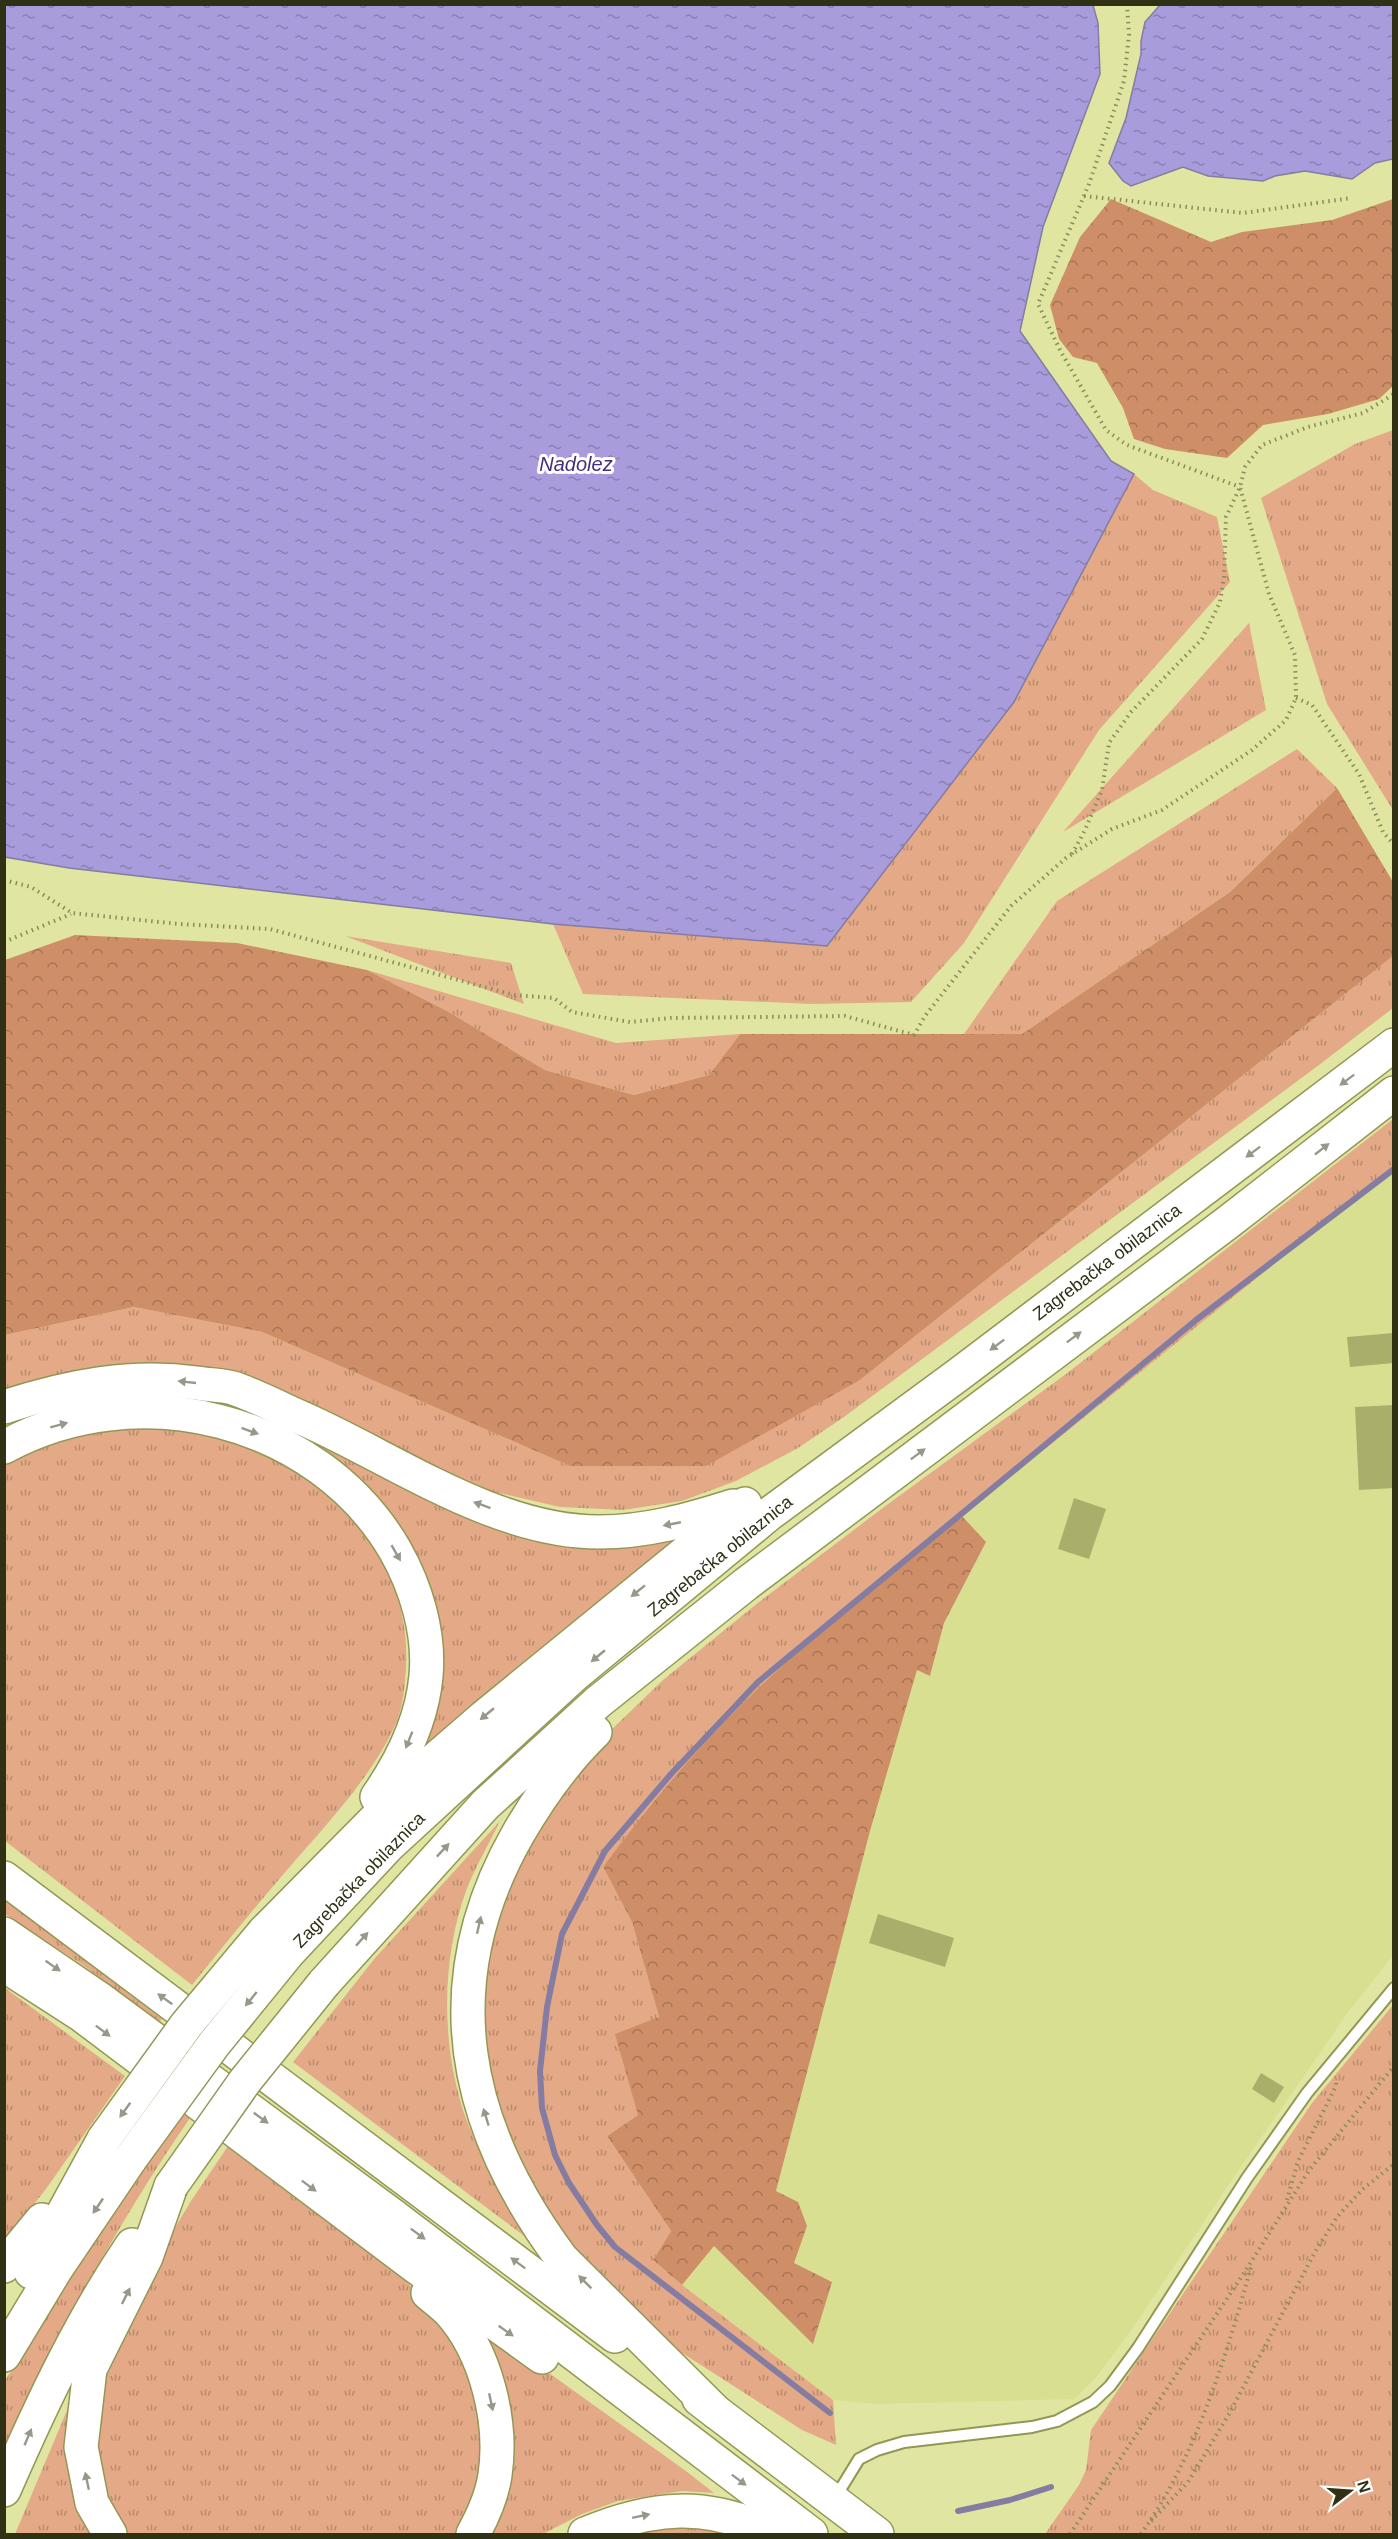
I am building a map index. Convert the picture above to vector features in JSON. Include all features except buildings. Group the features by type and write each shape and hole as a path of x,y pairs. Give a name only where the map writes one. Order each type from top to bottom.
{"highway":[{"name":"Zagrebačka obilaznica","path":"4,2355 56,2269 131,2158 214,2044 276,1942 389,1845 573,1676 769,1514 958,1375 1394,1044"},
{"name":"Zagrebačka obilaznica","path":"171,2187 244,2081 324,1983 485,1805 598,1702 746,1584 1227,1223 1394,1093"},
{"path":"289,1905 440,1754 749,1502 913,1390 958,1375"},
{"path":"4,1407 49,1393 104,1381 141,1379 183,1381 232,1388 350,1440 461,1497 548,1526 597,1532 643,1530 683,1522 749,1502"},
{"path":"4,1447 47,1428 103,1415 147,1411 177,1412 214,1419 285,1445 316,1465 342,1486 385,1533 413,1588 422,1618 426,1676 420,1709 411,1738 396,1769 377,1798 289,1905 276,1942 187,2024 101,2143 62,2191 36,2230 4,2266"},
{"path":"716,2412 562,2259 514,2188 493,2141 478,2094 470,2053 467,2003 471,1959 482,1913 501,1865 542,1792 571,1755 612,1716 871,1489"},
{"path":"4,1878 877,2535"},
{"path":"4,1934 101,2000 383,2208 812,2535"},
{"path":"4,1965 83,2016 374,2235 583,2385 698,2450"},
{"path":"4,1978 37,1987"},
{"path":"4,2318 101,2143"},
{"path":"4,2490 48,2391 112,2274 171,2187"},
{"path":"110,2535 92,2503 82,2457 81,2447 90,2369 146,2258 171,2187"},
{"path":"374,2235 405,2272 449,2312 467,2338 486,2382 497,2437 495,2475 488,2503 473,2535"},
{"path":"585,2535 635,2517 687,2511 716,2513 748,2522 773,2535"}],"lane":[{"path":"834,2501 859,2460 877,2450 904,2442 1032,2427 1056,2421 1080,2411 1093,2402 1110,2386 1138,2348 1247,2178 1307,2093 1394,1988"}],"path":[{"path":"1127,4 1129,35 1124,81 1084,196 1038,304 1060,350 1106,430 1127,445 1240,487"},
{"path":"1084,196 1243,213 1352,198"},
{"path":"1071,855 1085,830 1102,790 1109,743 1131,712 1202,639 1220,602 1224,577 1227,518 1240,487 1245,467 1262,445 1308,427 1363,413 1394,394"},
{"path":"4,880 31,887 72,913 179,924 270,929 514,995 554,998 572,1012 630,1022 671,1018 845,1016 914,1035 925,1016 1011,906 1071,855 1112,829 1162,810 1252,750 1286,720 1296,698 1295,655 1269,594 1240,487"},
{"path":"1296,698 1312,705 1359,774 1383,832 1394,845"},
{"path":"4,942 72,913"},
{"path":"1286,2204 1298,2161 1336,2085 1336,2058"},
{"path":"1070,2535 1310,2169 1394,2066"},
{"path":"1151,2521 1188,2482 1228,2414 1315,2252 1337,2217 1363,2189 1394,2164"},
{"path":"1141,2535 1174,2482 1198,2427 1238,2314 1254,2257"}],"shaded area":[{"path":"1393,1168 1393,1955 1349,2011 1126,2338 1094,2380 1074,2399 877,2404 833,2400 682,2285 714,2245 812,2343 794,2263 798,2202 776,2191 870,1831 917,1669 931,1675 944,1623 986,1542 962,1516"}],"green space":[{"path":"1111,199 1211,242 1242,232 1332,220 1393,199 1393,386 1379,399 1328,414 1263,425 1227,458 1165,449 1134,439 1123,408 1097,363 1073,357 1059,339 1050,305 1080,237"},
{"path":"1393,430 1393,810 1327,704 1261,498 1355,444"},
{"path":"1134,474 1153,490 1217,517 1230,582 1099,730 964,943 911,1002 812,1004 583,994 553,924 827,946 1014,702"},
{"path":"1249,623 1266,710 1063,832"},
{"path":"1297,749 1337,788 1230,892 1022,1034 964,1034 1057,901"},
{"path":"1337,788 1393,882 1393,956 860,1380 706,1466 570,1466 262,1332 134,1307 5,1335 5,960 75,935 237,943 367,970 449,1012 545,1070 634,1095 709,1075 740,1034 1022,1034 1230,892"},
{"path":"345,936 511,963 524,1004"},
{"path":"1393,956 1393,1008 1319,1065 844,1417 798,1448 736,1481 682,1501 623,1510 560,1507 491,1491 435,1467 164,1364 116,1364 82,1370 5,1391 5,1335 134,1307 262,1332 570,1466 860,1380"},
{"path":"367,970 616,1043 740,1034 709,1075 634,1095 545,1070 449,1012"},
{"path":"1393,1119 1393,1168 873,1588 788,1660 717,1730 603,1867 632,1922 659,2017 638,2115 607,2136 671,2231 653,2260 682,2285 833,2400 836,2445 802,2430 676,2349 570,2250 504,2138 477,2003 509,1870 579,1761 663,1680 759,1602 1066,1374"},
{"path":"136,1393 202,1400 277,1423 458,1514 522,1535 696,1526 457,1718 406,1770 434,1686 372,1498 135,1397"},
{"path":"147,1425 205,1435 248,1446 292,1469 320,1490 345,1513 367,1539 385,1567 398,1598 405,1632 406,1668 401,1709 375,1761 348,1799 192,1985 5,1841 4,1462 84,1432"},
{"path":"962,1516 986,1542 944,1623 930,1676 917,1670 870,1831 776,2191 798,2202 807,2226 794,2263 832,2282 813,2344 714,2246 682,2285 653,2260 671,2231 607,2136 638,2115 615,2034 659,2017 632,1922 603,1867 671,1781 744,1702 835,1619"},
{"path":"500,1821 466,1891 458,1918 448,1974 448,2032 457,2089 471,2132 495,2180 531,2241 293,2062 375,1958"},
{"path":"5,1900 162,2019 159,2022 83,1965 5,1914"},
{"path":"5,1988 125,2076 46,2189 5,2240"},
{"path":"1393,2005 1393,2534 1045,2534 1079,2485 1086,2470 1091,2430 1312,2103"},
{"path":"183,2112 190,2118 138,2198 90,2280 46,2364 5,2451 5,2381 78,2259"},
{"path":"228,2146 386,2263 426,2300 454,2337 484,2407 479,2482 458,2534 126,2534 117,2521 102,2483 95,2439 98,2389 158,2256"},
{"path":"461,2310 714,2493 682,2491 618,2501 582,2514 543,2534 487,2534 502,2495"},
{"path":"68,2408 67,2448 92,2534 15,2534"},
{"path":"691,2524 736,2534 624,2534"}],"water":[{"name":"Nadolez","path":"4,5 1093,5 1098,23 1100,74 1043,227 1020,331 1111,461 1134,474 1014,702 827,946 553,924 69,868 5,857"},
{"path":"1160,5 1393,5 1393,159 1375,163 1352,179 1305,171 1275,176 1263,181 1208,176 1183,167 1131,186 1123,181 1109,163 1126,118 1141,54 1145,22"}],"waterway":[{"path":"830,2413 615,2247 569,2183 555,2155 542,2108 540,2071 547,2007 562,1934 605,1851 671,1774 758,1682 1196,1320 1394,1169"},
{"path":"958,2511 1010,2500 1051,2487"}]}
